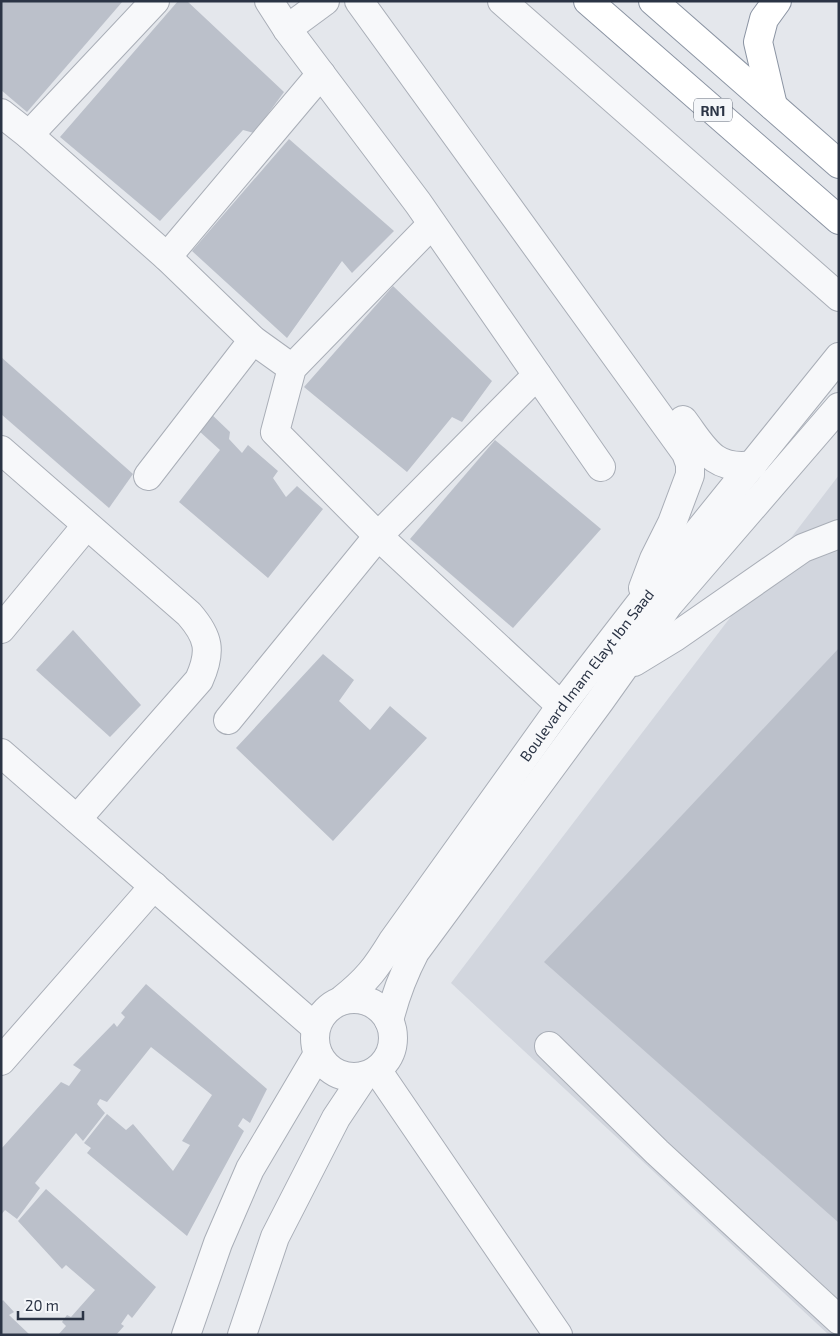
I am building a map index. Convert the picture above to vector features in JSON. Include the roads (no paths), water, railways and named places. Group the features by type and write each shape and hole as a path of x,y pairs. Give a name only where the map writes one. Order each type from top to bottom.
{"highway":[{"name":"RN1","path":"588,1 839,220"},
{"name":"RN1","path":"653,1 839,164"},
{"path":"773,106 758,42 764,18 777,1"}],"street":[{"path":"29,135 154,1"},
{"path":"325,1 282,12 321,74 432,224 601,467"},
{"path":"359,1 686,452 690,464 690,476 672,523 650,567 639,605"},
{"path":"379,1 702,446 712,457 725,464 739,467 753,465"},
{"path":"502,1 839,297"},
{"path":"166,257 321,74"},
{"path":"1,113 29,135 166,257 253,340 292,368"},
{"path":"432,224 292,368 275,432 378,536 561,706"},
{"path":"148,476 253,340"},
{"name":"Boulevard Imam Elayt Ibn Saad","path":"343,999 362,984 378,964 561,706 639,605 839,357"},
{"path":"228,720 378,536 537,375"},
{"name":"Boulevard Imam Elayt Ibn Saad","path":"389,1021 394,998 403,974 415,952 669,604 839,407"},
{"path":"1,450 189,614 201,628 207,642 208,655 198,680 77,819"},
{"path":"1,629 86,526"},
{"path":"624,668 674,637 803,548 839,534"},
{"path":"1,753 315,1027"},
{"path":"1,1062 154,886"},
{"path":"242,1335 275,1237 336,1118 370,1073 386,1060 392,1048 393,1034 389,1021 382,1009 370,1002 357,998 343,999 331,1005 321,1015 315,1027 314,1041 318,1054 326,1066 337,1074 350,1077 370,1073"},
{"path":"549,1046 657,1152 839,1320"},
{"path":"186,1335 218,1243 250,1169 318,1054"},
{"path":"370,1073 558,1335"}]}
